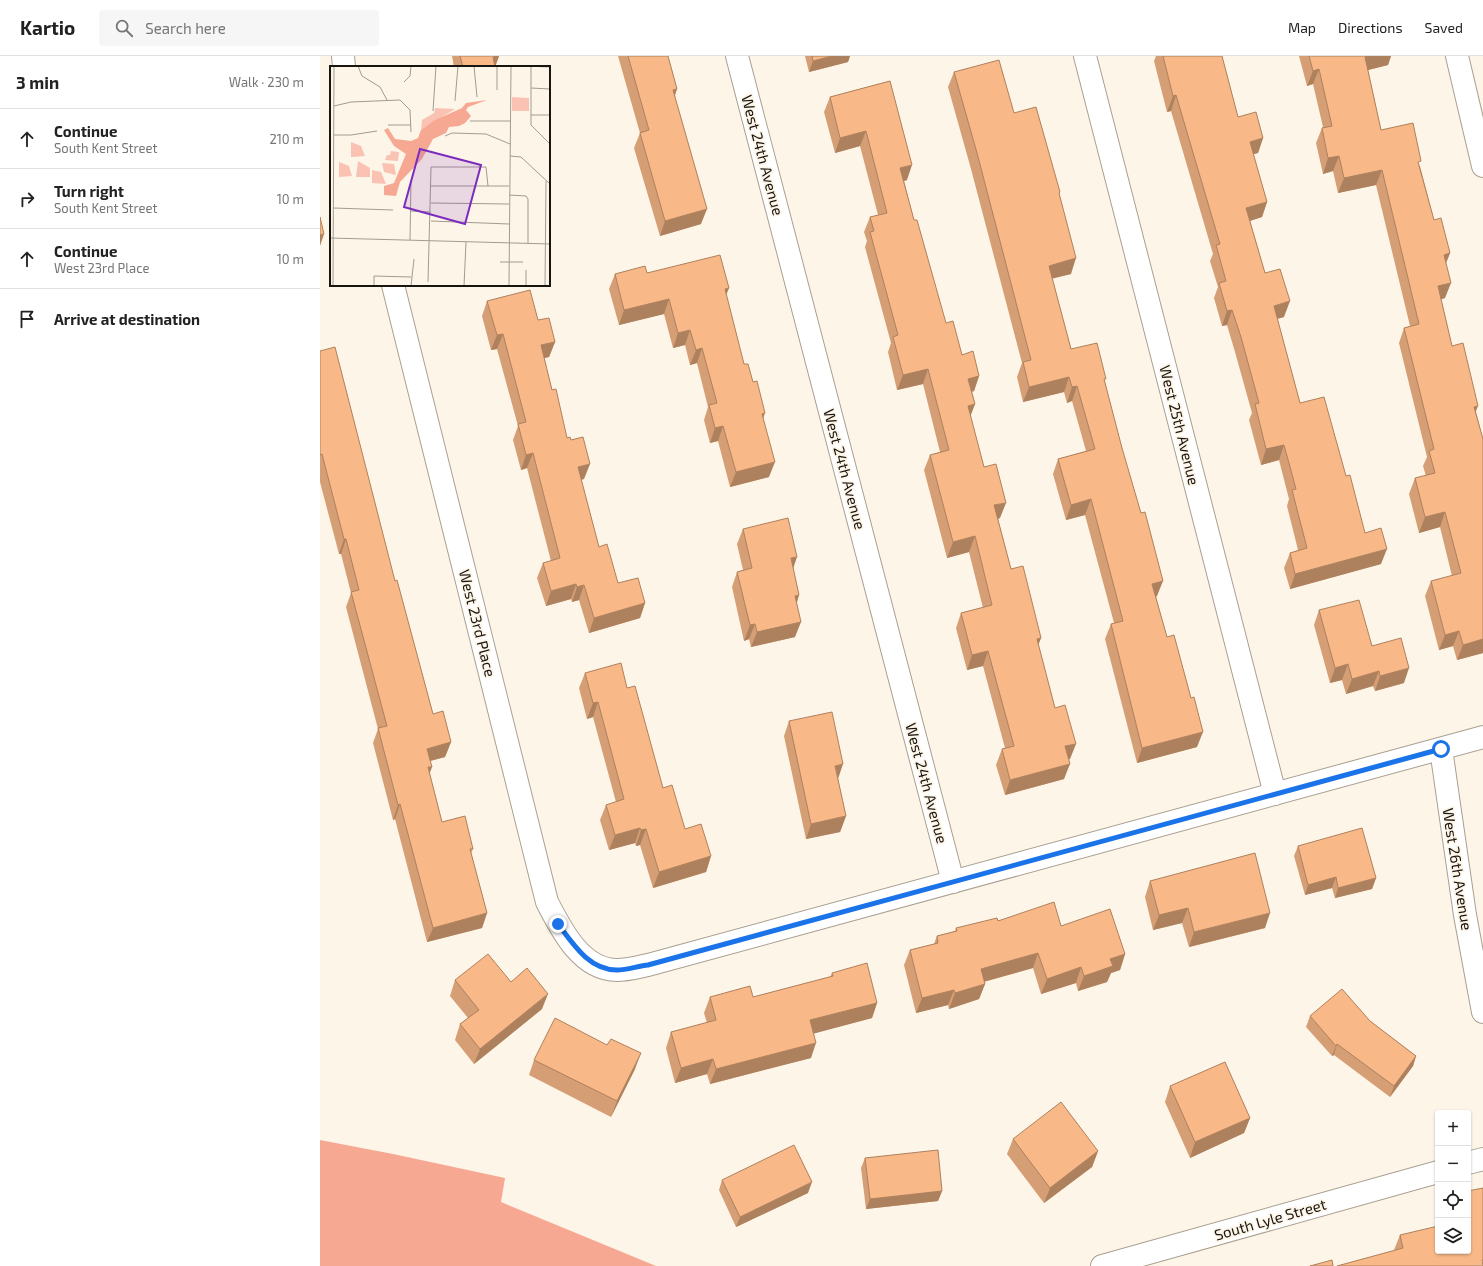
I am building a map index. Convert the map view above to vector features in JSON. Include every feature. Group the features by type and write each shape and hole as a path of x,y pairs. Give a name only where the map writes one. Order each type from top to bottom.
{"street":[{"path":"343,56 344,66"},
{"name":"West 24th Avenue","path":"737,56 953,882"},
{"name":"West 25th Avenue","path":"1085,56 1275,794"},
{"path":"1457,56 1483,166"},
{"name":"West 23rd Place","path":"393,286 547,902 558,924 579,953 598,966 616,970 648,965 1483,737"},
{"name":"West 26th Avenue","path":"1441,749 1465,914 1483,1012"},
{"path":"1471,1162 1483,1159"},
{"name":"South Lyle Street","path":"1102,1266 1435,1173"}],"shaded area":[{"path":"320,1140 505,1178 501,1202 656,1266 320,1266"}],"building":[{"path":"460,56 498,56 493,57 495,66 463,66"},
{"path":"628,56 668,56 677,89 673,90 707,209 665,221 640,133 649,130"},
{"path":"812,56 832,56 813,61"},
{"path":"1163,56 1222,56 1238,117 1256,112 1263,138 1250,142 1267,202 1246,208 1265,273 1280,269 1290,301 1274,306 1300,403 1324,397 1346,476 1350,475 1365,533 1381,528 1387,549 1295,574 1290,553 1307,548 1292,490 1296,489 1284,445 1266,449 1255,404 1259,403 1241,337 1232,310 1227,311 1219,283 1226,281 1216,245 1220,244 1176,95 1173,96"},
{"path":"1309,56 1369,56 1365,57 1381,130 1413,123 1421,161 1418,162 1434,220 1441,218 1450,253 1444,255 1451,283 1438,286 1452,346 1463,343 1478,406 1474,407 1483,439 1483,639 1463,645 1459,631 1445,635 1431,581 1461,573 1445,512 1425,517 1415,478 1435,473 1429,451 1434,449 1404,328 1419,324 1382,170 1344,178 1339,156 1328,158 1322,128 1332,126 1319,69 1313,71"},
{"path":"999,60 1014,113 1036,107 1060,192 1059,193 1076,258 1049,266 1071,349 1097,343 1106,379 1104,379 1122,448 1141,513 1145,512 1163,581 1152,584 1167,637 1174,635 1191,698 1194,697 1203,732 1142,748 1111,624 1123,621 1091,499 1071,505 1058,459 1095,449 1077,386 1072,387 1069,377 1029,387 1023,362 1031,360 977,153 954,72"},
{"path":"890,81 912,165 900,168 914,220 917,220 946,323 953,321 962,355 973,351 979,376 968,379 975,404 968,406 984,467 996,464 1006,503 994,505 1011,569 1023,566 1041,638 1037,639 1055,708 1065,705 1076,744 1065,746 1070,764 1010,780 1002,749 1014,746 988,651 972,655 961,613 992,605 975,536 953,542 930,455 949,450 928,369 903,375 893,337 898,335 870,232 874,231 870,217 887,213 866,131 840,138 830,97"},
{"path":"320,217 324,234 320,235"},
{"path":"720,255 729,288 725,289 744,364 748,364 753,382 757,381 765,413 762,414 775,462 736,472 723,426 715,428 709,405 717,403 702,348 696,350 690,330 678,333 669,299 624,310 615,274 645,266 647,273"},
{"path":"530,290 538,320 549,318 555,342 541,345 552,390 556,389 567,438 570,437 571,440 583,437 590,464 578,467 599,547 607,544 618,583 638,578 645,603 594,618 584,585 577,587 576,584 551,591 543,563 560,558 533,453 526,455 518,424 526,422 503,334 497,335 487,301"},
{"path":"335,347 395,581 397,580 433,714 443,711 451,742 427,749 432,767 428,767 442,822 465,816 473,849 470,849 487,913 433,928 378,728 387,726 351,592 359,590 322,454 320,455 320,351"},
{"path":"788,518 797,557 791,558 799,595 795,596 801,622 757,632 755,624 750,625 737,572 752,568 743,529"},
{"path":"1359,600 1372,646 1401,638 1409,668 1380,676 1379,671 1352,679 1348,664 1335,668 1319,610"},
{"path":"621,663 627,688 635,686 663,788 672,785 685,829 701,824 711,856 659,872 646,829 641,830 640,828 615,835 606,805 624,799 598,702 593,703 585,673"},
{"path":"832,712 843,764 835,766 846,816 811,824 789,721"},
{"path":"1362,828 1376,878 1338,888 1336,877 1308,885 1298,846"},
{"path":"1255,853 1270,913 1194,932 1188,908 1159,915 1150,881"},
{"path":"1054,902 1061,926 1110,909 1125,954 1110,959 1113,966 1084,976 1081,967 1047,979 1038,953 981,969 985,984 955,993 954,990 922,998 910,950 938,943 937,936 957,931 956,928 997,918 998,921"},
{"path":"488,954 511,982 527,968 548,994 480,1049 460,1024 479,1010 455,980"},
{"path":"867,963 877,1003 810,1020 816,1043 716,1069 713,1059 681,1068 671,1032 716,1020 710,997 750,986 753,997 833,976 832,973"},
{"path":"1342,989 1370,1021 1416,1056 1394,1086 1337,1044 1336,1046 1310,1016"},
{"path":"555,1018 607,1045 611,1039 641,1053 617,1101 534,1060"},
{"path":"1225,1062 1250,1118 1195,1142 1170,1086"},
{"path":"1061,1102 1098,1151 1050,1188 1013,1139"},
{"path":"794,1145 812,1182 740,1217 722,1180"},
{"path":"938,1150 942,1191 870,1199 865,1158"},
{"path":"1483,1188 1483,1266 1337,1266 1403,1248 1400,1235 1435,1227 1435,1254 1471,1254 1471,1190"},
{"path":"1332,1260 1333,1266 1310,1266"}],"route":[{"path":"558,924 579,953 598,966 616,970 648,965 1441,749"}]}
